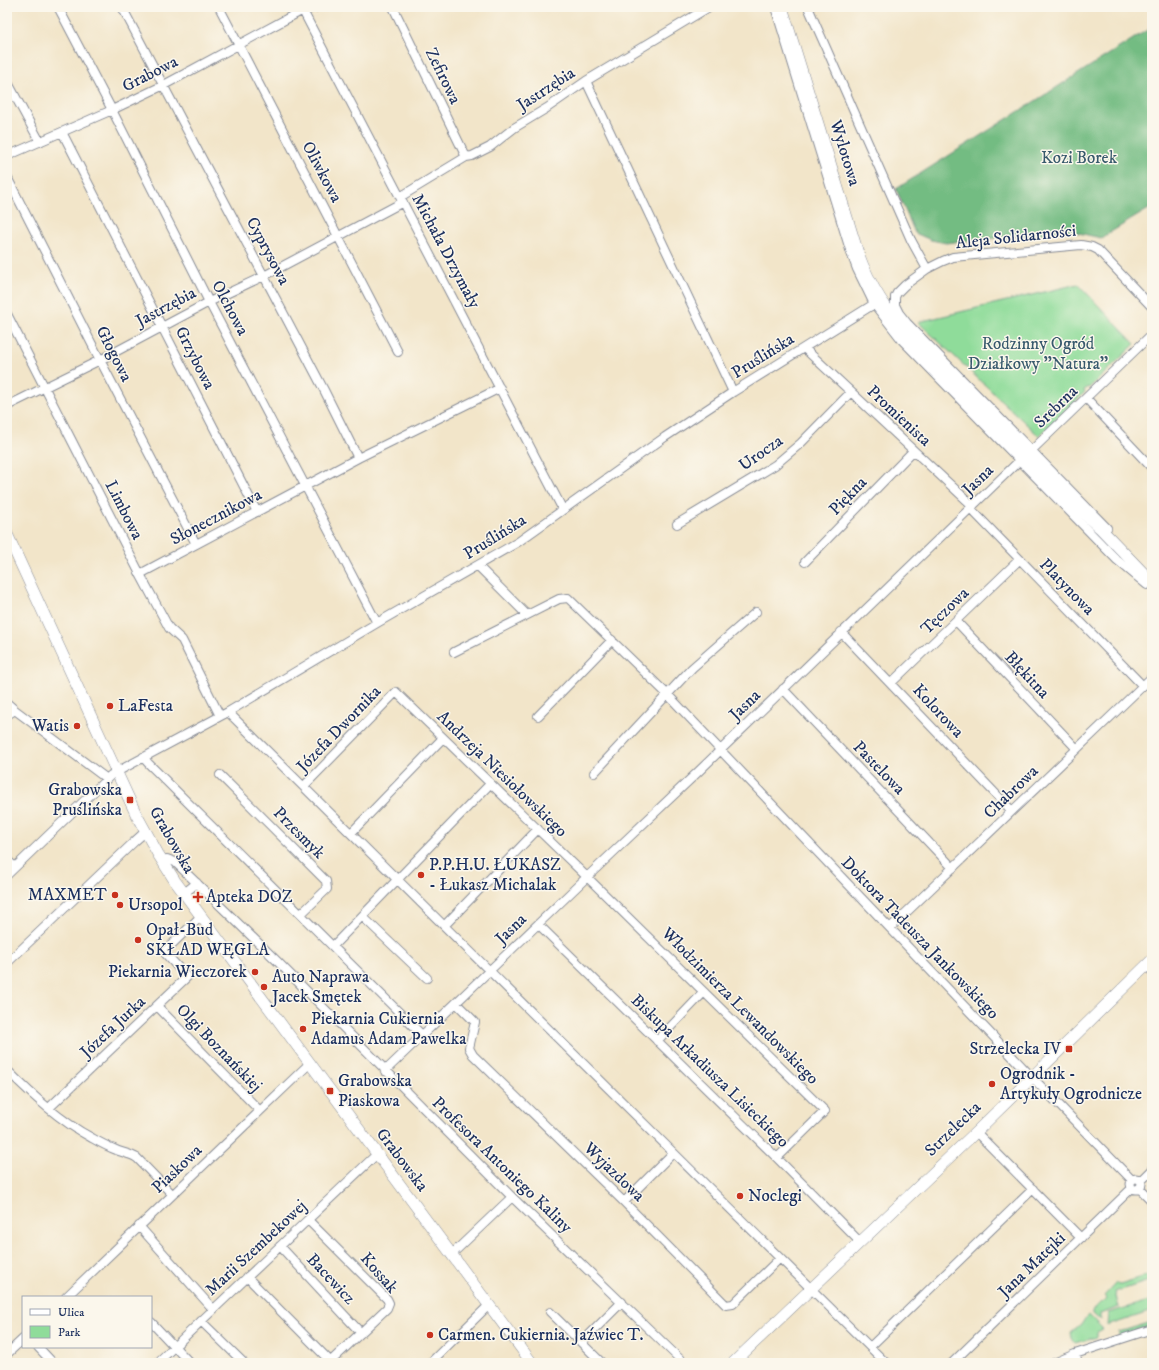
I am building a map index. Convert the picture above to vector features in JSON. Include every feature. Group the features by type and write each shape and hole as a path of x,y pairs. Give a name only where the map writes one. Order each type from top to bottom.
{"street":[{"name":"Olchowa","path":"58,7 209,302 377,623"},
{"name":"Cyprysowa","path":"122,7 324,390 358,458"},
{"name":"Oliwkowa","path":"219,7 398,352"},
{"name":"Grabowa","path":"7,156 112,110 164,85 302,9 317,7"},
{"name":"Zefirowa","path":"393,7 466,157"},
{"name":"Jastrzębia","path":"7,406 100,360 209,302 264,276 338,236 402,199 466,157 472,156 490,147 514,128 547,108 586,81 710,7"},
{"name":"Wylotowa","path":"775,7 851,253 857,269 879,305"},
{"name":"Wylotowa","path":"782,7 858,253 879,305"},
{"name":"Wylotowa","path":"808,7 911,240 926,269"},
{"name":"Michała Drzymały","path":"302,9 563,510"},
{"path":"7,81 40,142"},
{"path":"586,81 733,392"},
{"name":"Grzybowa","path":"62,132 257,512"},
{"name":"Głogowa","path":"7,177 196,544"},
{"name":"Aleja Solidarności","path":"1032,450 907,323 896,308 895,297 900,289 926,269 953,257 1085,245 1094,247 1098,250 1152,307"},
{"path":"879,305 902,340 1117,560 1150,586"},
{"path":"879,305 1074,505 1083,517 1150,586"},
{"name":"Pruślińska","path":"7,875 107,779 117,772 228,712 377,623 518,542 634,458 733,392 804,348 879,305"},
{"name":"Limbowa","path":"7,314 140,574 169,628 182,640 220,716"},
{"name":"Srebrna","path":"1032,450 1152,334"},
{"name":"Promienista","path":"804,348 972,507"},
{"path":"306,486 358,458 500,388"},
{"name":"Urocza","path":"677,524 779,461 801,443 851,392"},
{"path":"1086,398 1152,468"},
{"path":"1032,450 1152,574"},
{"name":"Piękna","path":"804,562 913,451"},
{"name":"Jasna","path":"385,1071 1020,460"},
{"name":"Słonecznikowa","path":"140,574 306,486"},
{"name":"Platynowa","path":"972,507 1019,560 1143,686"},
{"name":"Grabowska","path":"7,534 145,832 162,861 183,894 532,1363"},
{"name":"Tęczowa","path":"891,683 1019,560"},
{"path":"454,652 526,614 478,566"},
{"name":"Doktora Tadeusza Jankowskiego","path":"526,614 558,599 568,598 668,695 1152,1201"},
{"path":"594,773 706,655 756,612"},
{"name":"Błękitna","path":"956,621 1077,749"},
{"name":"Kolorowa","path":"842,632 1012,811"},
{"path":"538,716 612,640"},
{"name":"Chabrowa","path":"890,928 1152,678"},
{"name":"Pastelowa","path":"783,689 953,868"},
{"name":"Andrzeja Niesiołowskiego","path":"396,692 587,877"},
{"name":"Józefa Dwornika","path":"304,786 396,692"},
{"path":"7,703 107,779"},
{"path":"7,715 15,710"},
{"path":"228,712 399,879 886,1363"},
{"path":"351,833 443,738"},
{"path":"143,757 422,1035"},
{"name":"Przesmyk","path":"220,775 326,881 327,889 301,914"},
{"path":"333,946 490,784"},
{"path":"445,925 538,829"},
{"path":"7,963 145,832"},
{"name":"Profesora Antoniego Kaliny","path":"162,861 167,859 175,862 197,883 512,1197 684,1363"},
{"path":"7,860 15,867"},
{"name":"Włodzimierza Lewandowskiego","path":"587,877 825,1111 777,1158"},
{"path":"183,894 197,883"},
{"path":"362,916 426,978"},
{"name":"Józefa Jurka","path":"49,1108 187,977 164,952 200,917"},
{"name":"Biskupa Arkadiusza Lisieckiego","path":"538,924 777,1158 860,1242"},
{"name":"Strzelecka","path":"733,1363 1150,966"},
{"path":"657,1040 704,992"},
{"name":"Wyjazdowa","path":"456,1003 475,1022 469,1048 473,1055 624,1202 726,1305 733,1304 780,1258"},
{"name":"Olgi Boznańskiej","path":"157,1006 259,1110"},
{"name":"Piaskowa","path":"67,1296 259,1110 309,1064"},
{"path":"7,1070 49,1108 90,1138 137,1158 172,1194"},
{"path":"976,1132 1081,1238"},
{"path":"624,1202 673,1153"},
{"name":"Marii Szembekowej","path":"157,1363 377,1154"},
{"name":"Jana Matejki","path":"952,1363 1152,1170"},
{"path":"870,1347 1032,1189"},
{"path":"451,1255 512,1197"},
{"name":"Kossak","path":"308,1220 387,1299 389,1303 387,1308 330,1363"},
{"path":"139,1226 213,1309"},
{"name":"Bacewicz","path":"280,1246 361,1333"},
{"path":"247,1277 330,1363"},
{"path":"582,1342 622,1302"},
{"path":"430,1363 489,1306"},
{"path":"550,1312 602,1363"},
{"path":"201,1321 244,1363"},
{"path":"152,1323 190,1363"},
{"path":"1054,1363 1075,1354 1152,1329"},
{"path":"7,1354 22,1340"},
{"path":"39,1348 53,1363"},
{"path":"1075,1354 1078,1363"}],"green space":[{"name":"Kozi Borek","path":"1152,27 1152,207 1101,238 1070,231 946,243 931,240 915,233 896,189"},
{"name":"Rodzinny Ogród Działkowy \"Natura\"","path":"1078,284 1135,344 1089,388 1088,387 1084,390 1085,392 1039,436 918,322"},
{"path":"1152,1274 1152,1280 1115,1292 1119,1307 1100,1314 1100,1320 1093,1314 1093,1311 1106,1298 1104,1296 1116,1283 1120,1284"},
{"path":"1152,1300 1152,1311 1107,1326 1108,1313"},
{"path":"1089,1315 1103,1329 1097,1332 1097,1337 1075,1343 1071,1333 1081,1325"},
{"path":"1152,1322 1152,1325 1119,1336 1119,1332"}],"place":[{"name":"LaFesta","path":"110,706"},
{"name":"Watis","path":"77,726"},
{"name":"Grabowska Pruślińska","path":"130,800"},
{"name":"P.P.H.U. ŁUKASZ - Łukasz Michalak","path":"421,875"},
{"name":"MAXMET","path":"115,895"},
{"name":"Apteka DOZ","path":"198,897"},
{"name":"Ursopol","path":"120,905"},
{"name":"Opał-Bud SKŁAD WĘGLA","path":"138,940"},
{"name":"Piekarnia Wieczorek","path":"255,972"},
{"name":"Auto Naprawa Jacek Smętek","path":"264,987"},
{"name":"Piekarnia Cukiernia Adamus Adam Pawelka","path":"303,1029"},
{"name":"Strzelecka IV","path":"1069,1049"},
{"name":"Ogrodnik - Artykuły Ogrodnicze","path":"992,1084"},
{"name":"Grabowska Piaskowa","path":"330,1091"},
{"name":"Noclegi","path":"740,1196"},
{"name":"Carmen. Cukiernia. Jaźwiec T.","path":"430,1335"}]}
